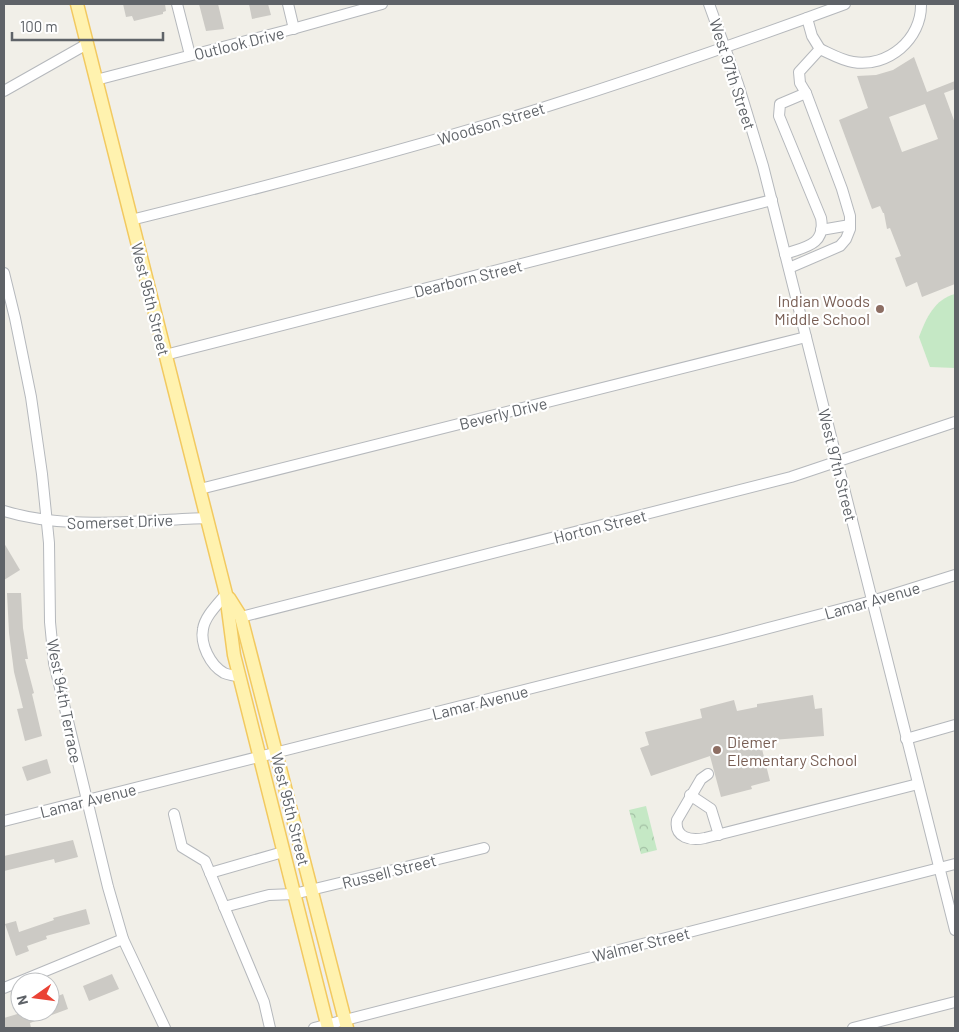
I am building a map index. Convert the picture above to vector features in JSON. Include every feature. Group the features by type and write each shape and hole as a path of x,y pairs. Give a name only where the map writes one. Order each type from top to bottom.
{"main road":[{"name":"West 95th Street","path":"77,4 226,594 234,655 239,677 328,1026"},
{"name":"West 95th Street","path":"226,594 241,617 346,1024"}],"street":[{"path":"178,4 190,55"},
{"path":"288,4 294,28"},
{"name":"Outlook Drive","path":"96,80 382,4"},
{"name":"West 97th Street","path":"709,4 725,47 772,200 955,930"},
{"name":"Woodson Street","path":"131,220 316,173 543,108 725,47 845,4"},
{"path":"807,18 812,36 820,49 842,59 866,62 886,58 900,50 912,37 918,24 921,4"},
{"path":"4,91 87,44"},
{"path":"789,268 840,246 846,239 850,225 850,216 842,189 806,93 800,83 799,72 820,49"},
{"path":"785,254 814,244 820,237 821,230 820,218 779,116 780,104 806,93"},
{"name":"Dearborn Street","path":"165,355 772,200"},
{"path":"821,230 850,225"},
{"name":"West 94th Terrace","path":"4,272 31,397 42,474 49,543 50,622 54,663 86,801 123,939 165,1028"},
{"name":"Beverly Drive","path":"200,489 806,337"},
{"name":"Horton Street","path":"241,617 791,477 955,422"},
{"name":"Somerset Drive","path":"4,511 20,516 68,524 207,518"},
{"name":"Lamar Avenue","path":"4,821 259,758 872,601 955,575"},
{"path":"226,594 210,614 203,629 204,645 212,662 224,673 239,677"},
{"path":"906,739 955,725"},
{"path":"708,774 701,779 677,820 676,824 679,833 685,838 693,840 719,835 918,784"},
{"path":"690,796 711,808 719,835"},
{"path":"174,814 182,847 205,861 264,1002 270,1028"},
{"name":"Russell Street","path":"224,907 269,895 294,894 312,890 484,848"},
{"path":"210,873 284,852"},
{"name":"Walmer Street","path":"314,1028 346,1024 955,864"},
{"path":"4,988 123,939"},
{"path":"853,1028 955,1002"}],"green space":[{"path":"955,294 955,368 930,367 919,337 932,310 942,300"},
{"path":"646,806 657,850 641,854 629,810"}],"building":[{"path":"123,4 165,4 166,11 163,14 134,21 132,16 126,17"},
{"path":"199,4 218,4 224,29 206,31"},
{"path":"249,4 268,4 271,15 252,19"},
{"path":"914,57 927,92 955,81 955,89 944,93 955,123 955,284 922,297 917,282 906,287 895,258 901,256 890,228 887,229 884,213 880,206 872,209 839,120 868,108 857,76 876,75 893,70","holes":["925,104 938,139 902,152 889,117"]},
{"path":"4,543 20,570 4,580"},
{"path":"7,593 21,593 23,628 28,659 25,659 42,736 25,741 17,709 23,708 14,672 9,633"},
{"path":"813,695 815,709 822,708 824,736 760,741 770,781 751,786 752,789 721,797 710,756 651,776 640,748 649,745 645,732 702,718 700,709 734,700 737,711 757,707 757,704"},
{"path":"47,759 51,773 27,781 22,767"},
{"path":"73,840 78,857 55,863 54,859 4,871 4,856"},
{"path":"86,909 90,924 46,936 47,939 27,946 29,951 16,956 5,924 16,921 19,932 54,920 53,918"},
{"path":"112,974 119,989 89,1001 83,986"},
{"path":"63,994 68,1009 60,1012 60,995"},
{"path":"10,1016 10,1022 33,1022 30,1023 31,1028 4,1028 4,1018"}],"place":[{"name":"Indian Woods Middle School","path":"880,309"},
{"name":"Diemer Elementary School","path":"717,750"}]}
